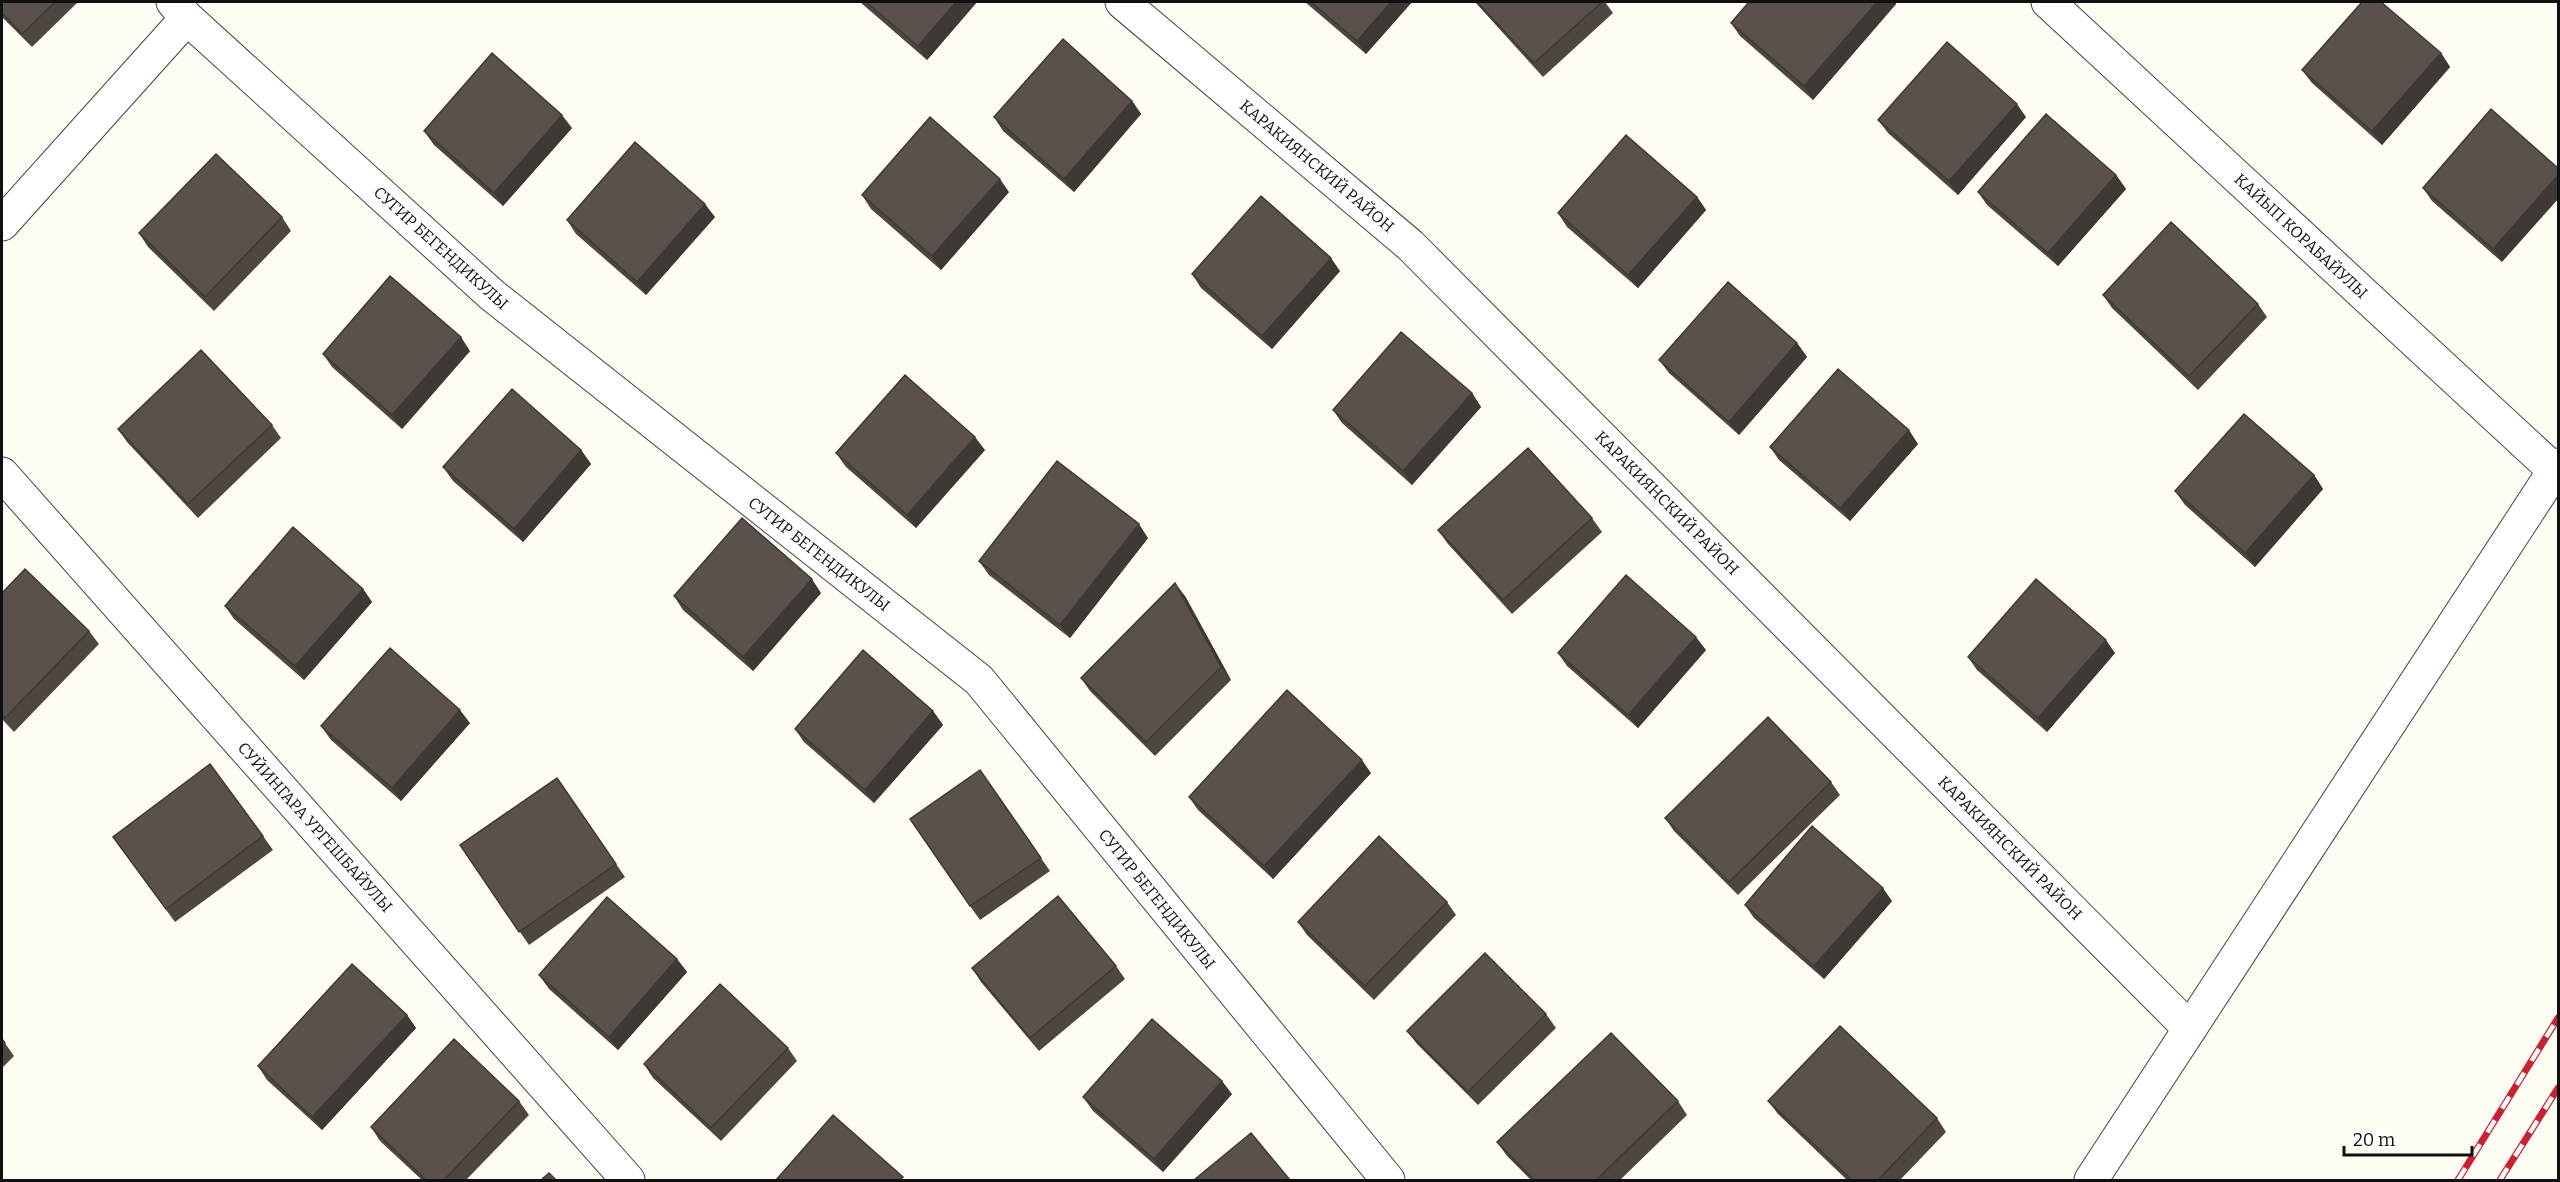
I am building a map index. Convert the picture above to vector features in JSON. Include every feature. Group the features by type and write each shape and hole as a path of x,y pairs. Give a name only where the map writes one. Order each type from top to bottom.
{"street":[{"name":"КАРАКИЯНСКИЙ РАЙОН","path":"1122,2 1410,245 2190,1029"},
{"name":"КАЙЫП КОРАБАЙУЛЫ","path":"2048,2 2557,468"},
{"path":"2,224 180,10"},
{"name":"СУГИР БЕГЕНДИКУЛЫ","path":"180,10 492,295 979,681 1388,1180"},
{"path":"2091,1180 2557,468"},
{"name":"СУЙИНГАРА УРГЕШБАЙУЛЫ","path":"2,474 628,1180"}],"building":[{"path":"2,2 55,2 22,34 2,13"},
{"path":"866,2 956,2 918,46"},
{"path":"1311,2 1391,2 1357,41"},
{"path":"1477,2 1602,2 1534,63"},
{"path":"1749,2 1877,2 1804,86 1731,23"},
{"path":"2362,2 2381,2 2441,53 2372,131 2302,70"},
{"path":"1063,39 1132,101 1064,179 994,117"},
{"path":"1947,42 2017,104 1949,181 1878,120"},
{"path":"492,53 562,115 494,193 424,131"},
{"path":"2491,109 2559,169 2559,174 2493,249 2423,188"},
{"path":"2046,114 2116,175 2048,253 1978,192"},
{"path":"930,117 1000,179 932,256 862,195"},
{"path":"1626,135 1697,197 1628,275 1558,213"},
{"path":"635,142 705,204 637,282 567,220"},
{"path":"216,154 282,217 205,297 139,233"},
{"path":"1261,196 1331,258 1262,336 1192,274"},
{"path":"2171,222 2258,304 2189,376 2103,295"},
{"path":"390,276 461,337 392,415 323,354"},
{"path":"1728,282 1797,343 1729,422 1659,360"},
{"path":"1401,332 1472,393 1403,471 1333,410"},
{"path":"201,350 272,425 188,504 118,429"},
{"path":"1838,369 1909,430 1840,508 1770,447"},
{"path":"905,375 975,437 907,515 836,453"},
{"path":"512,389 581,450 514,529 443,467"},
{"path":"2244,414 2314,475 2245,553 2175,491"},
{"path":"1528,448 1592,518 1503,600 1438,530"},
{"path":"1057,461 1139,524 1060,625 979,561"},
{"path":"742,518 812,579 743,657 674,596"},
{"path":"293,527 363,589 295,666 225,606"},
{"path":"25,569 89,631 5,718 2,715 2,593"},
{"path":"1626,575 1696,637 1628,715 1558,653"},
{"path":"2036,579 2106,640 2038,718 1968,657"},
{"path":"1175,583 1221,667 1146,742 1081,678"},
{"path":"390,648 460,710 392,788 321,726"},
{"path":"863,650 933,711 865,790 795,729"},
{"path":"1287,690 1362,760 1264,866 1189,797"},
{"path":"1768,717 1831,782 1729,882 1665,818"},
{"path":"210,764 263,836 166,909 113,837"},
{"path":"980,770 1041,858 970,906 910,819"},
{"path":"557,778 616,864 519,932 460,845"},
{"path":"1812,826 1883,888 1814,966 1745,905"},
{"path":"1379,836 1447,902 1365,986 1298,922"},
{"path":"1058,896 1116,966 1030,1038 972,968"},
{"path":"607,897 677,959 609,1037 539,975"},
{"path":"1485,953 1546,1014 1468,1092 1407,1031"},
{"path":"352,964 407,1015 312,1117 258,1066"},
{"path":"720,984 788,1048 711,1128 644,1064"},
{"path":"1152,1019 1222,1081 1154,1159 1083,1097"},
{"path":"1840,1026 1937,1118 1878,1180 1852,1180 1768,1101"},
{"path":"1611,1033 1678,1101 1596,1180 1534,1180 1497,1142"},
{"path":"454,1039 519,1101 444,1180 426,1180 371,1127"},
{"path":"833,1115 903,1177 900,1180 776,1180"},
{"path":"1251,1133 1290,1180 1194,1180"},
{"path":"549,1173 556,1180 541,1180"}],"railway":[{"path":"2458,1180 2558,1018"},
{"path":"2500,1180 2558,1088"}]}
